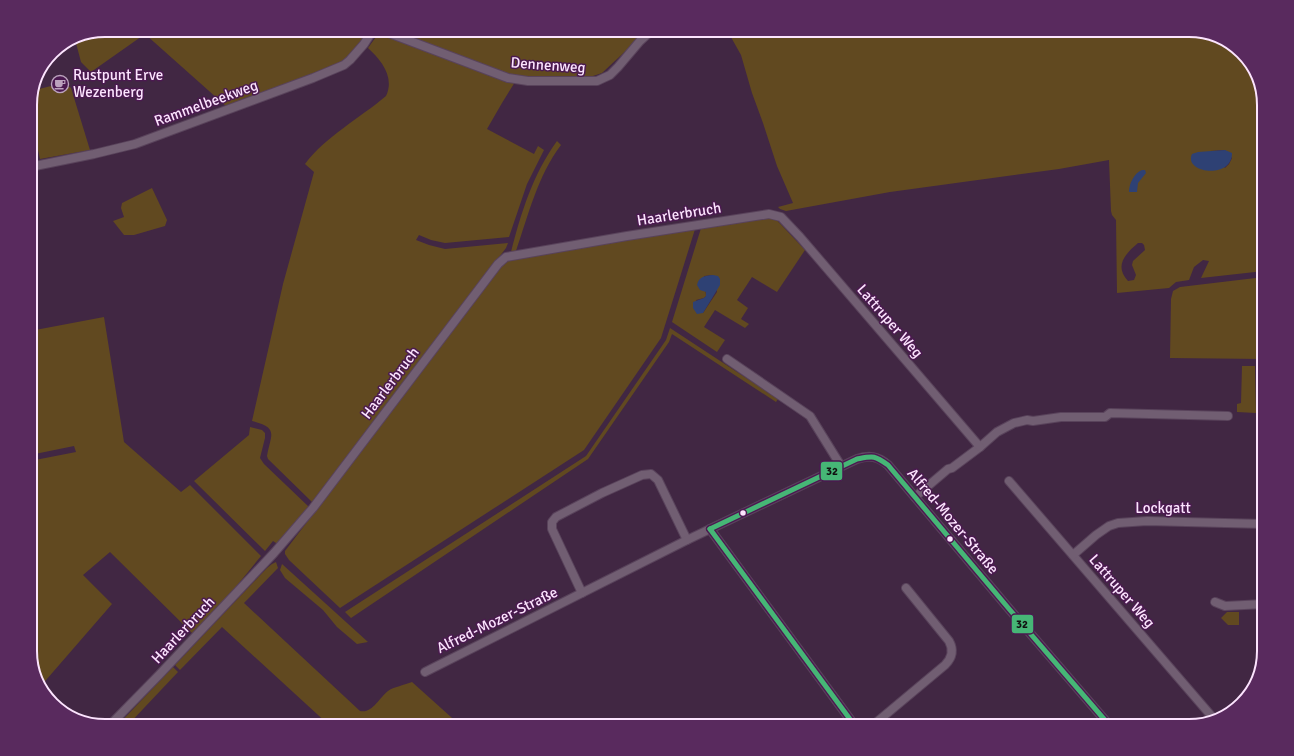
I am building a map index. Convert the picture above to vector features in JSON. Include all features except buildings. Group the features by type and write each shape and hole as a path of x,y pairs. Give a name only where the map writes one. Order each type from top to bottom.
{"street":[{"name":"Rammelbeekweg","path":"37,166 135,144 313,78 344,65 350,60 368,37"},
{"name":"Dennenweg","path":"400,37 508,78 528,81 592,82 610,75 644,37"},
{"name":"Haarlerbruch","path":"117,719 274,553 313,508 502,260 511,256 627,236 769,214 776,215"},
{"name":"Lattruper Weg","path":"776,215 784,219 800,237 980,447"},
{"path":"727,359 810,416 842,466"},
{"path":"915,497 948,469 952,468 980,447 997,432 1019,421 1033,421 1061,417 1105,417 1110,413 1228,416"},
{"name":"Alfred-Mozer-Straße","path":"425,672 687,540 842,466 864,457 871,456 878,458 888,465 1104,719"},
{"name":"Alfred-Mozer-Straße","path":"582,593 552,529 552,522 556,517 642,475 651,474 658,480 687,540"},
{"name":"Lattruper Weg","path":"1009,481 1211,715"},
{"name":"Lockgatt","path":"1073,555 1096,535 1109,526 1118,523 1147,521 1257,524"},
{"path":"710,529 850,719"},
{"path":"880,719 945,665 951,657 952,648 950,640 906,588"},
{"path":"1215,602 1225,606 1257,604"}],"shaded area":[{"path":"141,37 91,72 81,62 76,44 92,38"},
{"path":"148,37 365,37 355,52 334,67 227,107"},
{"path":"376,37 392,37 515,82 487,129 534,154 538,146 544,150 527,184 509,237 445,243 431,240 419,235 416,240 445,249 508,243 506,248 312,502 268,459 267,456 271,437 270,429 252,421 283,284 314,172 305,164 322,145 386,96 389,82 388,76 382,63 368,48"},
{"path":"410,37 641,37 602,73 593,76 543,78 504,75"},
{"path":"731,37 1189,37 1206,39 1215,42 1230,51 1243,64 1248,71 1256,92 1257,272 1201,278 1209,261 1203,260 1194,267 1189,280 1176,282 1169,288 1117,293 1116,220 1111,211 1109,160 1059,169 890,192 786,211 780,209 778,207 793,203 777,166 752,93 741,55","holes":["1225,150 1232,158 1225,168 1211,151","1138,243 1142,243 1145,250 1133,261 1132,265 1136,275 1134,280 1128,281 1122,270 1123,260 1129,251"]},
{"path":"59,84 65,84 71,88 90,150 40,159 37,146 37,101 39,89"},
{"path":"557,141 561,145 540,182 516,251 511,252 529,194 541,167"},
{"path":"152,188 167,220 165,226 134,235 124,235 113,221 124,217 121,208 122,203"},
{"path":"771,214 805,250 777,292 752,277 737,300 748,308 741,319 749,324 745,328 715,310 704,327 725,340 717,352 672,322 702,225","holes":["713,275 717,292 703,313 696,300 706,296 704,276"]},
{"path":"696,226 661,338 584,450 340,608 289,560 285,554 285,551 507,259"},
{"path":"1257,278 1257,359 1170,358 1171,299 1173,291 1180,287"},
{"path":"104,317 124,442 181,492 190,485 261,556 194,635 110,552 83,575 112,604 44,682 39,668 37,655 37,460 76,452 74,446 37,454 37,330"},
{"path":"670,328 778,399 776,402 672,334 669,342 588,459 351,618 345,612 586,456 666,340"},
{"path":"1242,366 1255,366 1256,413 1237,412 1237,404 1241,403"},
{"path":"250,427 262,430 265,433 260,458 264,464 309,507 279,545 273,541 265,551 194,481 249,435"},
{"path":"276,562 278,568 244,603 360,711 372,708 390,690 412,682 453,719 322,719 222,627 180,670 175,665 272,564"},
{"path":"282,564 368,642 357,644 337,627 323,610 285,578 280,570"},
{"path":"1227,612 1239,612 1239,625 1228,625 1221,618"},
{"path":"173,667 178,672 134,719 124,719"}],"water":[{"path":"1225,150 1232,153 1230,162 1217,170 1209,171 1201,169 1194,166 1191,161 1192,154 1198,152"},
{"path":"1145,170 1146,173 1138,183 1137,192 1129,192 1132,179 1139,171"},
{"path":"713,275 718,276 720,279 720,285 703,313 697,314 693,308 693,302 706,296 706,292 700,290 697,285 698,282 703,277"}],"transit line":[{"name":"32","path":"710,529 857,459 870,457 880,459 888,465 1104,719"},
{"name":"32","path":"710,529 850,719"}],"place":[{"name":"Rustpunt Erve Wezenberg","path":"60,84"}]}
